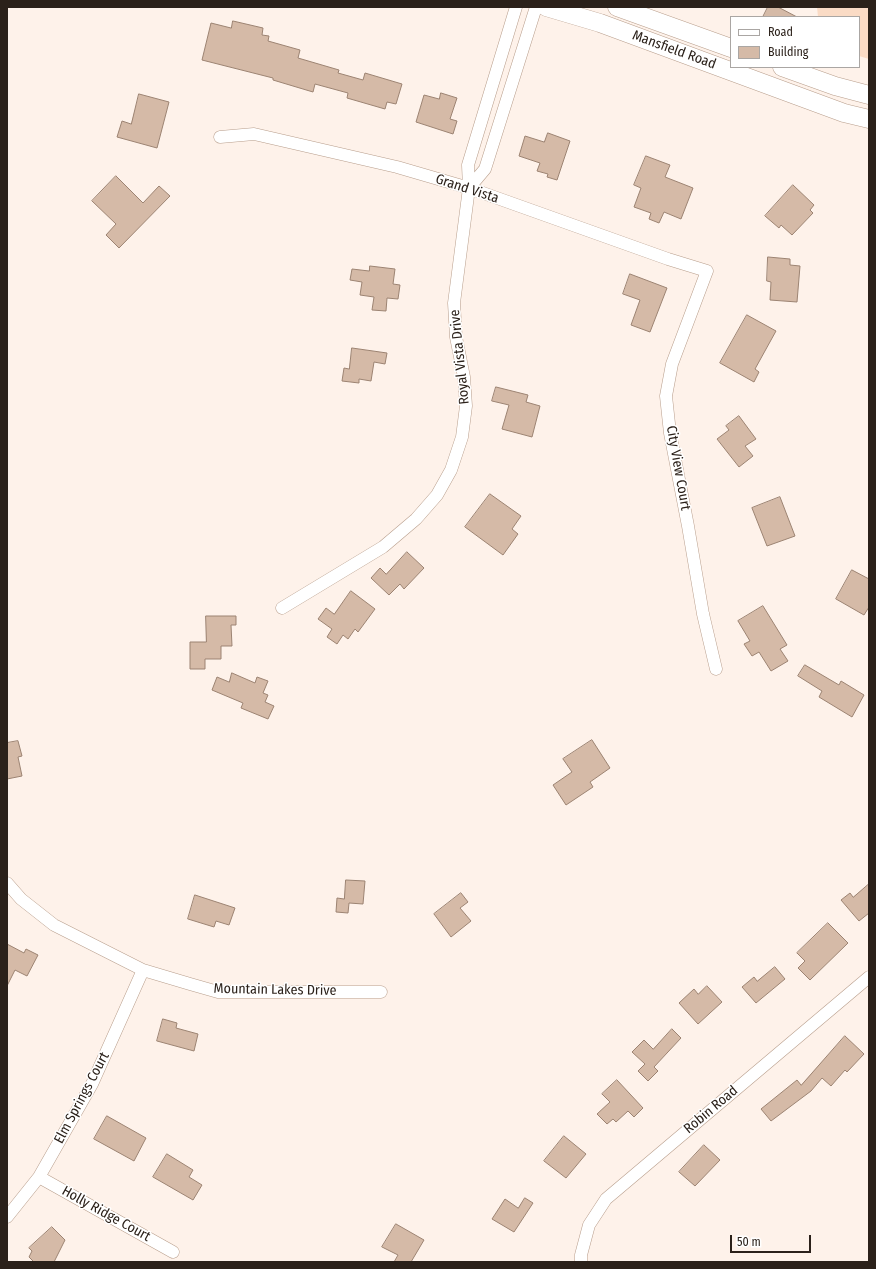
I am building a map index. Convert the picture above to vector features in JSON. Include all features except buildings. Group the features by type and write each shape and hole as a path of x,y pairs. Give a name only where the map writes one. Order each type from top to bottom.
{"main road":[{"name":"Mansfield Road","path":"546,7 600,23 844,113 869,119"},
{"name":"Mansfield Road","path":"617,7 730,48"},
{"path":"785,68 835,86 869,95"}],"street":[{"name":"Royal Vista Drive","path":"282,608 383,547 416,519 437,495 451,470 462,437 466,406 464,377 456,337 454,303 469,188 468,165 516,7"},
{"path":"469,188 485,169 536,7"},
{"path":"486,107 503,112"},
{"name":"Grand Vista","path":"220,137 254,134 397,167 469,188 668,259 707,271"},
{"name":"City View Court","path":"707,271 672,364 666,396 670,433 703,614 716,670"},
{"name":"Mountain Lakes Drive","path":"7,883 21,899 54,925 143,970 218,992 381,992"},
{"name":"Elm Springs Court","path":"7,1217 39,1177 92,1084 143,970"},
{"name":"Robin Road","path":"581,1262 581,1255 589,1225 606,1199 869,977"},
{"name":"Holly Ridge Court","path":"39,1177 173,1252"}],"shaded area":[{"path":"817,7 869,7 869,59 860,56 860,16 818,16"}]}
